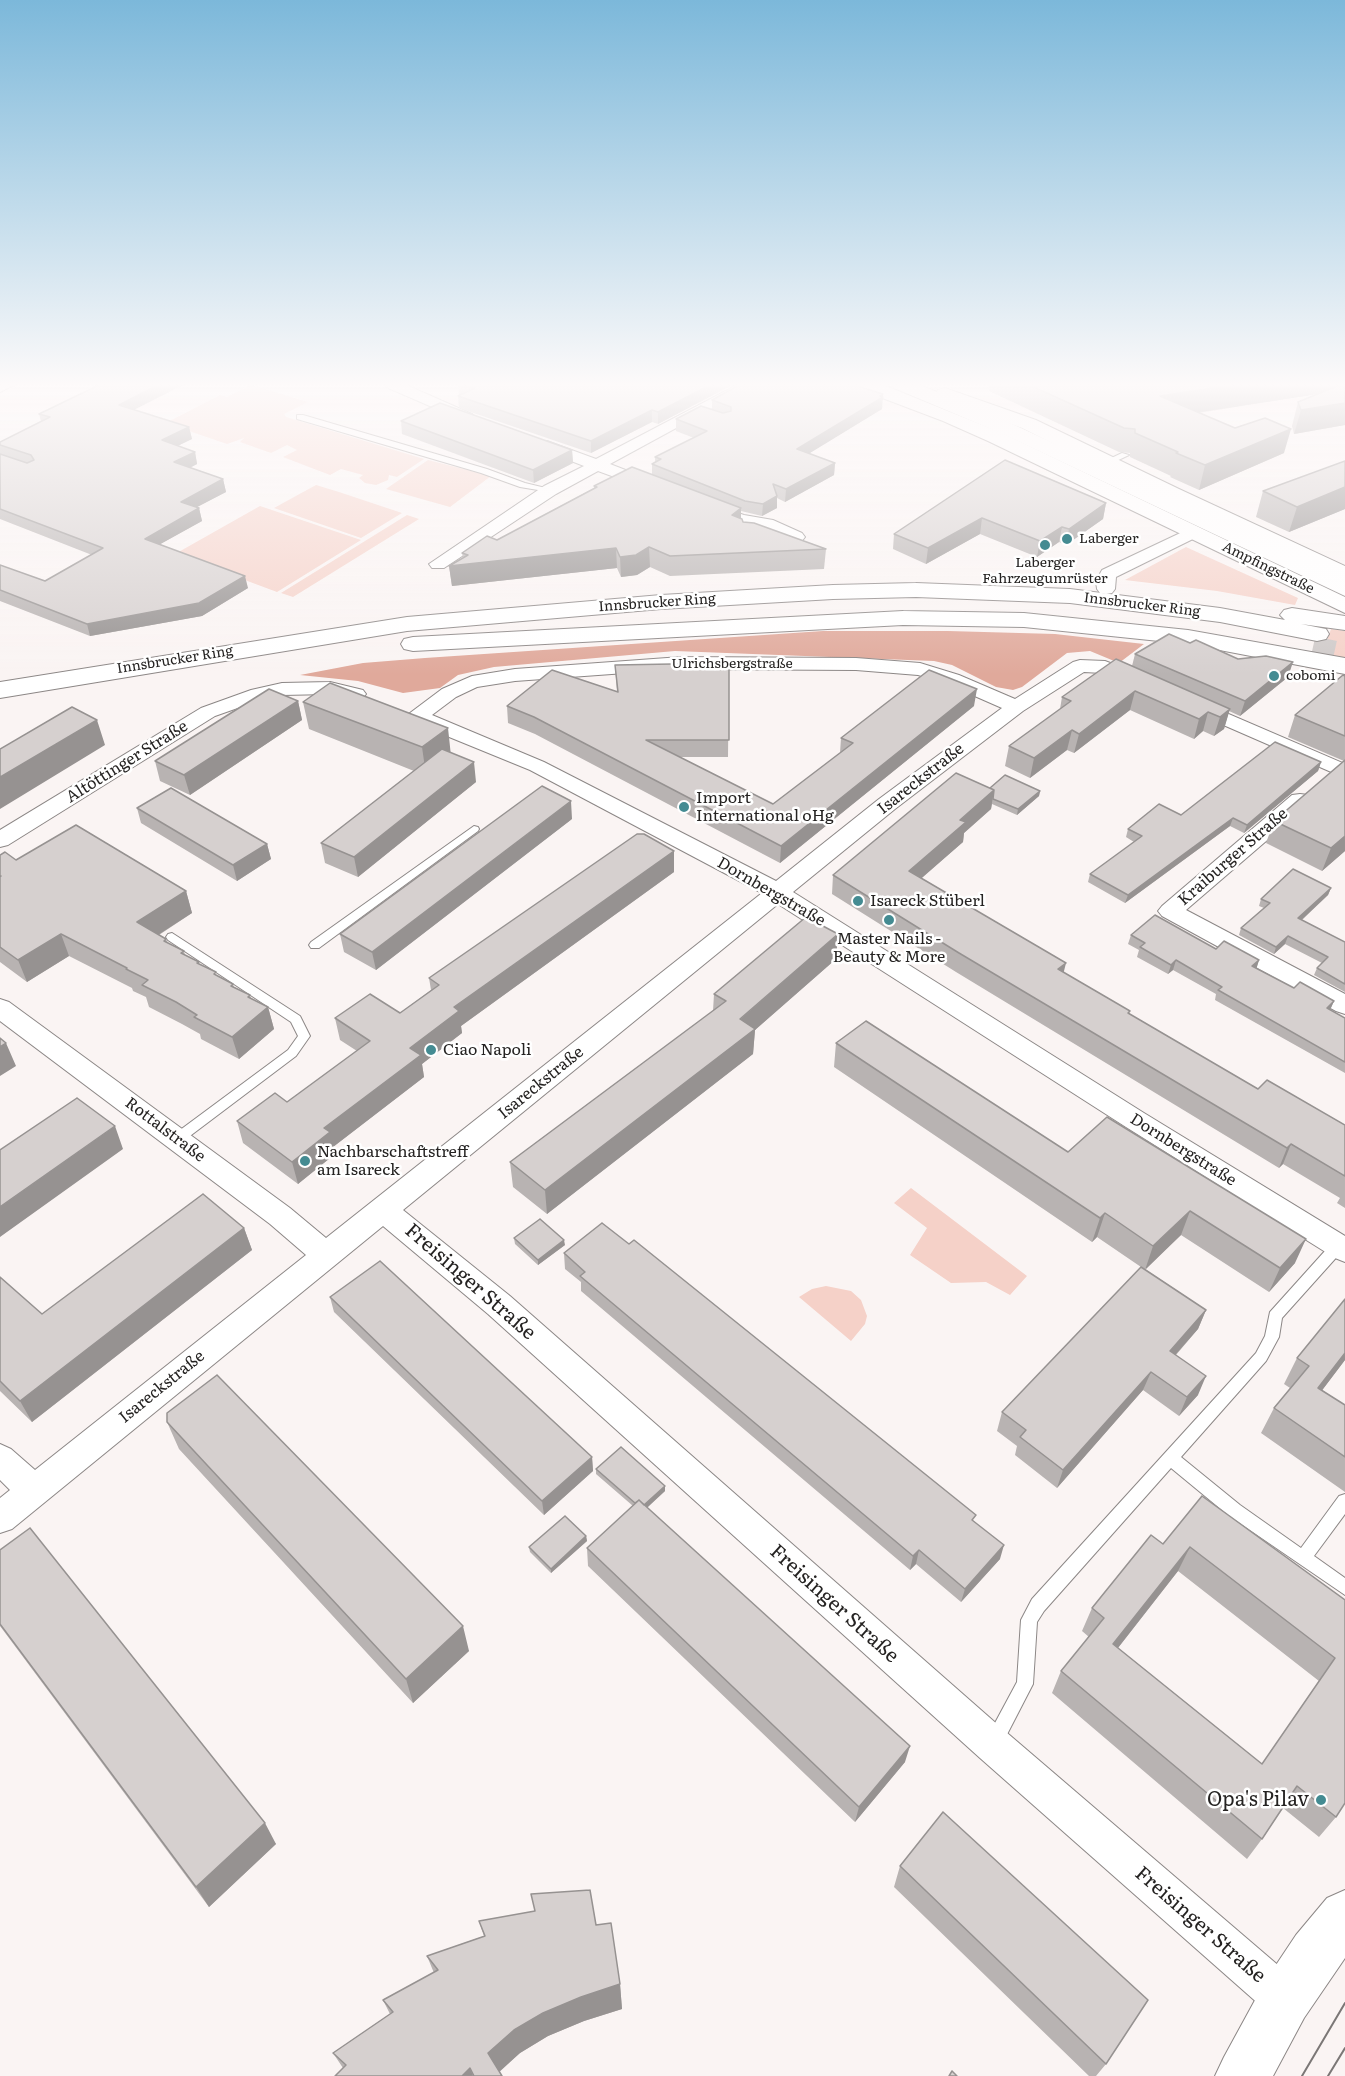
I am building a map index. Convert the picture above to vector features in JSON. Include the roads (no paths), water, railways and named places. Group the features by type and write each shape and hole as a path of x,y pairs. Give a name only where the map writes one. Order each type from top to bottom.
{"main road":[{"name":"Ampfingstraße","path":"1085,481 1345,606"},
{"path":"1117,481 1345,589"},
{"name":"Ampfingstraße","path":"1161,481 1345,575"},
{"path":"407,624 488,608 613,594 749,585 908,581 1047,584 1107,582 1206,601 1345,623"},
{"name":"Innsbrucker Ring","path":"0,690 149,664 407,624 661,602 916,590 1070,596 1220,615 1315,640 1109,615 1025,608 898,606 709,613 548,625 375,645 256,662 0,708"},
{"path":"375,645 903,618 1024,620 1188,637 1345,666"},
{"path":"1243,2076 1286,1999 1315,1954 1345,1916"}],"street":[{"path":"438,564 566,481"},
{"path":"641,481 663,490"},
{"path":"696,503 768,530 796,537"},
{"path":"1107,582 1193,532"},
{"name":"Ulrichsbergstraße","path":"406,713 472,682 546,672 681,663 856,664 920,669 952,679 1016,707"},
{"name":"Isareckstraße","path":"0,1518 887,804 1016,707 1071,671 1092,665 1114,670 1341,770"},
{"name":"Altöttinger Straße","path":"0,840 190,722 224,706 258,694 310,687 351,692 373,700"},
{"name":"Dornbergstraße","path":"406,713 537,766 779,893 1341,1248"},
{"name":"Kraiburger Straße","path":"1341,770 1170,911 1345,1005"},
{"name":"Rottalstraße","path":"2,1014 177,1139 280,1216 326,1255"},
{"name":"Freisinger Straße","path":"383,1210 413,1232 499,1305 993,1745 1286,1999"},
{"path":"0,1459 34,1491"}],"lane":[{"path":"512,481 550,490"},
{"path":"315,945 474,829"},
{"path":"172,937 296,1019 304,1036 292,1053 177,1139"},
{"name":"Dornbergstraße","path":"993,1745 1025,1684 1029,1620 1038,1605 1261,1357 1272,1337 1275,1316 1341,1248"},
{"path":"1170,1458 1234,1510 1345,1587"},
{"path":"1304,1557 1345,1501"}],"tunnel":[{"path":"1313,647 1345,654"}],"tram line":[{"path":"1302,2076 1345,2003"},
{"path":"1328,2076 1345,2048"}],"place":[{"name":"Laberger","path":"1067,539"},
{"name":"Laberger Fahrzeugumrüster","path":"1045,545"},
{"name":"cobomi","path":"1274,676"},
{"name":"Import International oHg","path":"684,807"},
{"name":"Isareck Stüberl","path":"858,901"},
{"name":"Master Nails - Beauty & More","path":"889,920"},
{"name":"Ciao Napoli","path":"431,1050"},
{"name":"Nachbarschaftstreff am Isareck","path":"305,1161"},
{"name":"Opa's Pilav","path":"1321,1800"}]}
